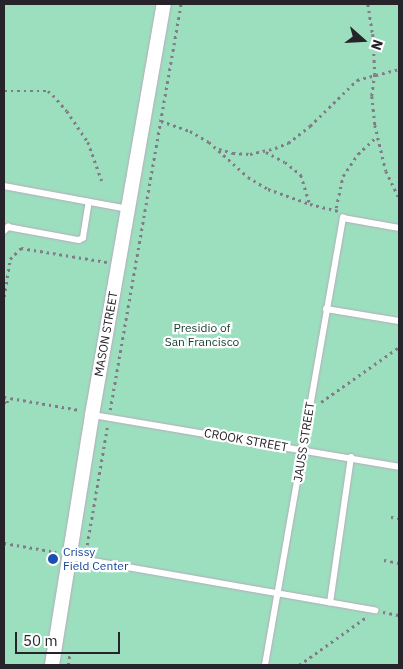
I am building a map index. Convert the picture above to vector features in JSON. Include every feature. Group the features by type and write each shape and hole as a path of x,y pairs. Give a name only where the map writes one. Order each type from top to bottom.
{"street":[{"name":"MASON STREET","path":"52,665 92,414 164,4"}],"lane":[{"path":"4,186 128,209"},
{"path":"4,231 8,227 79,240 83,238 90,202"},
{"path":"342,218 399,228"},
{"name":"JAUSS STREET","path":"264,665 342,218"},
{"path":"326,308 399,321"},
{"name":"CROOK STREET","path":"92,414 399,467"},
{"path":"330,603 351,458"},
{"path":"70,557 375,610"}],"path":[{"path":"84,560 181,4"},
{"path":"368,4 374,34 375,74 372,96 377,136 386,171 399,198"},
{"path":"217,148 241,154 275,148 297,137 357,80 399,69"},
{"path":"4,91 48,91 67,111 88,142 102,181"},
{"path":"161,121 190,131 217,148 257,183 280,194 310,204 336,209 341,213 342,218"},
{"path":"336,209 343,176 358,154 377,136"},
{"path":"265,151 285,162 301,175 310,204"},
{"path":"4,297 10,259 21,248 110,263"},
{"path":"309,410 399,347"},
{"path":"4,403 6,403 6,397 77,409"},
{"path":"391,517 399,518"},
{"path":"4,543 54,552"},
{"path":"384,560 399,563"},
{"path":"299,665 375,610 399,615"},
{"path":"68,665 70,650"}],"green space":[{"name":"Presidio of San Francisco","path":"4,4 399,4 399,665 4,665"}],"place":[{"name":"Crissy Field Center","path":"53,559"}]}
